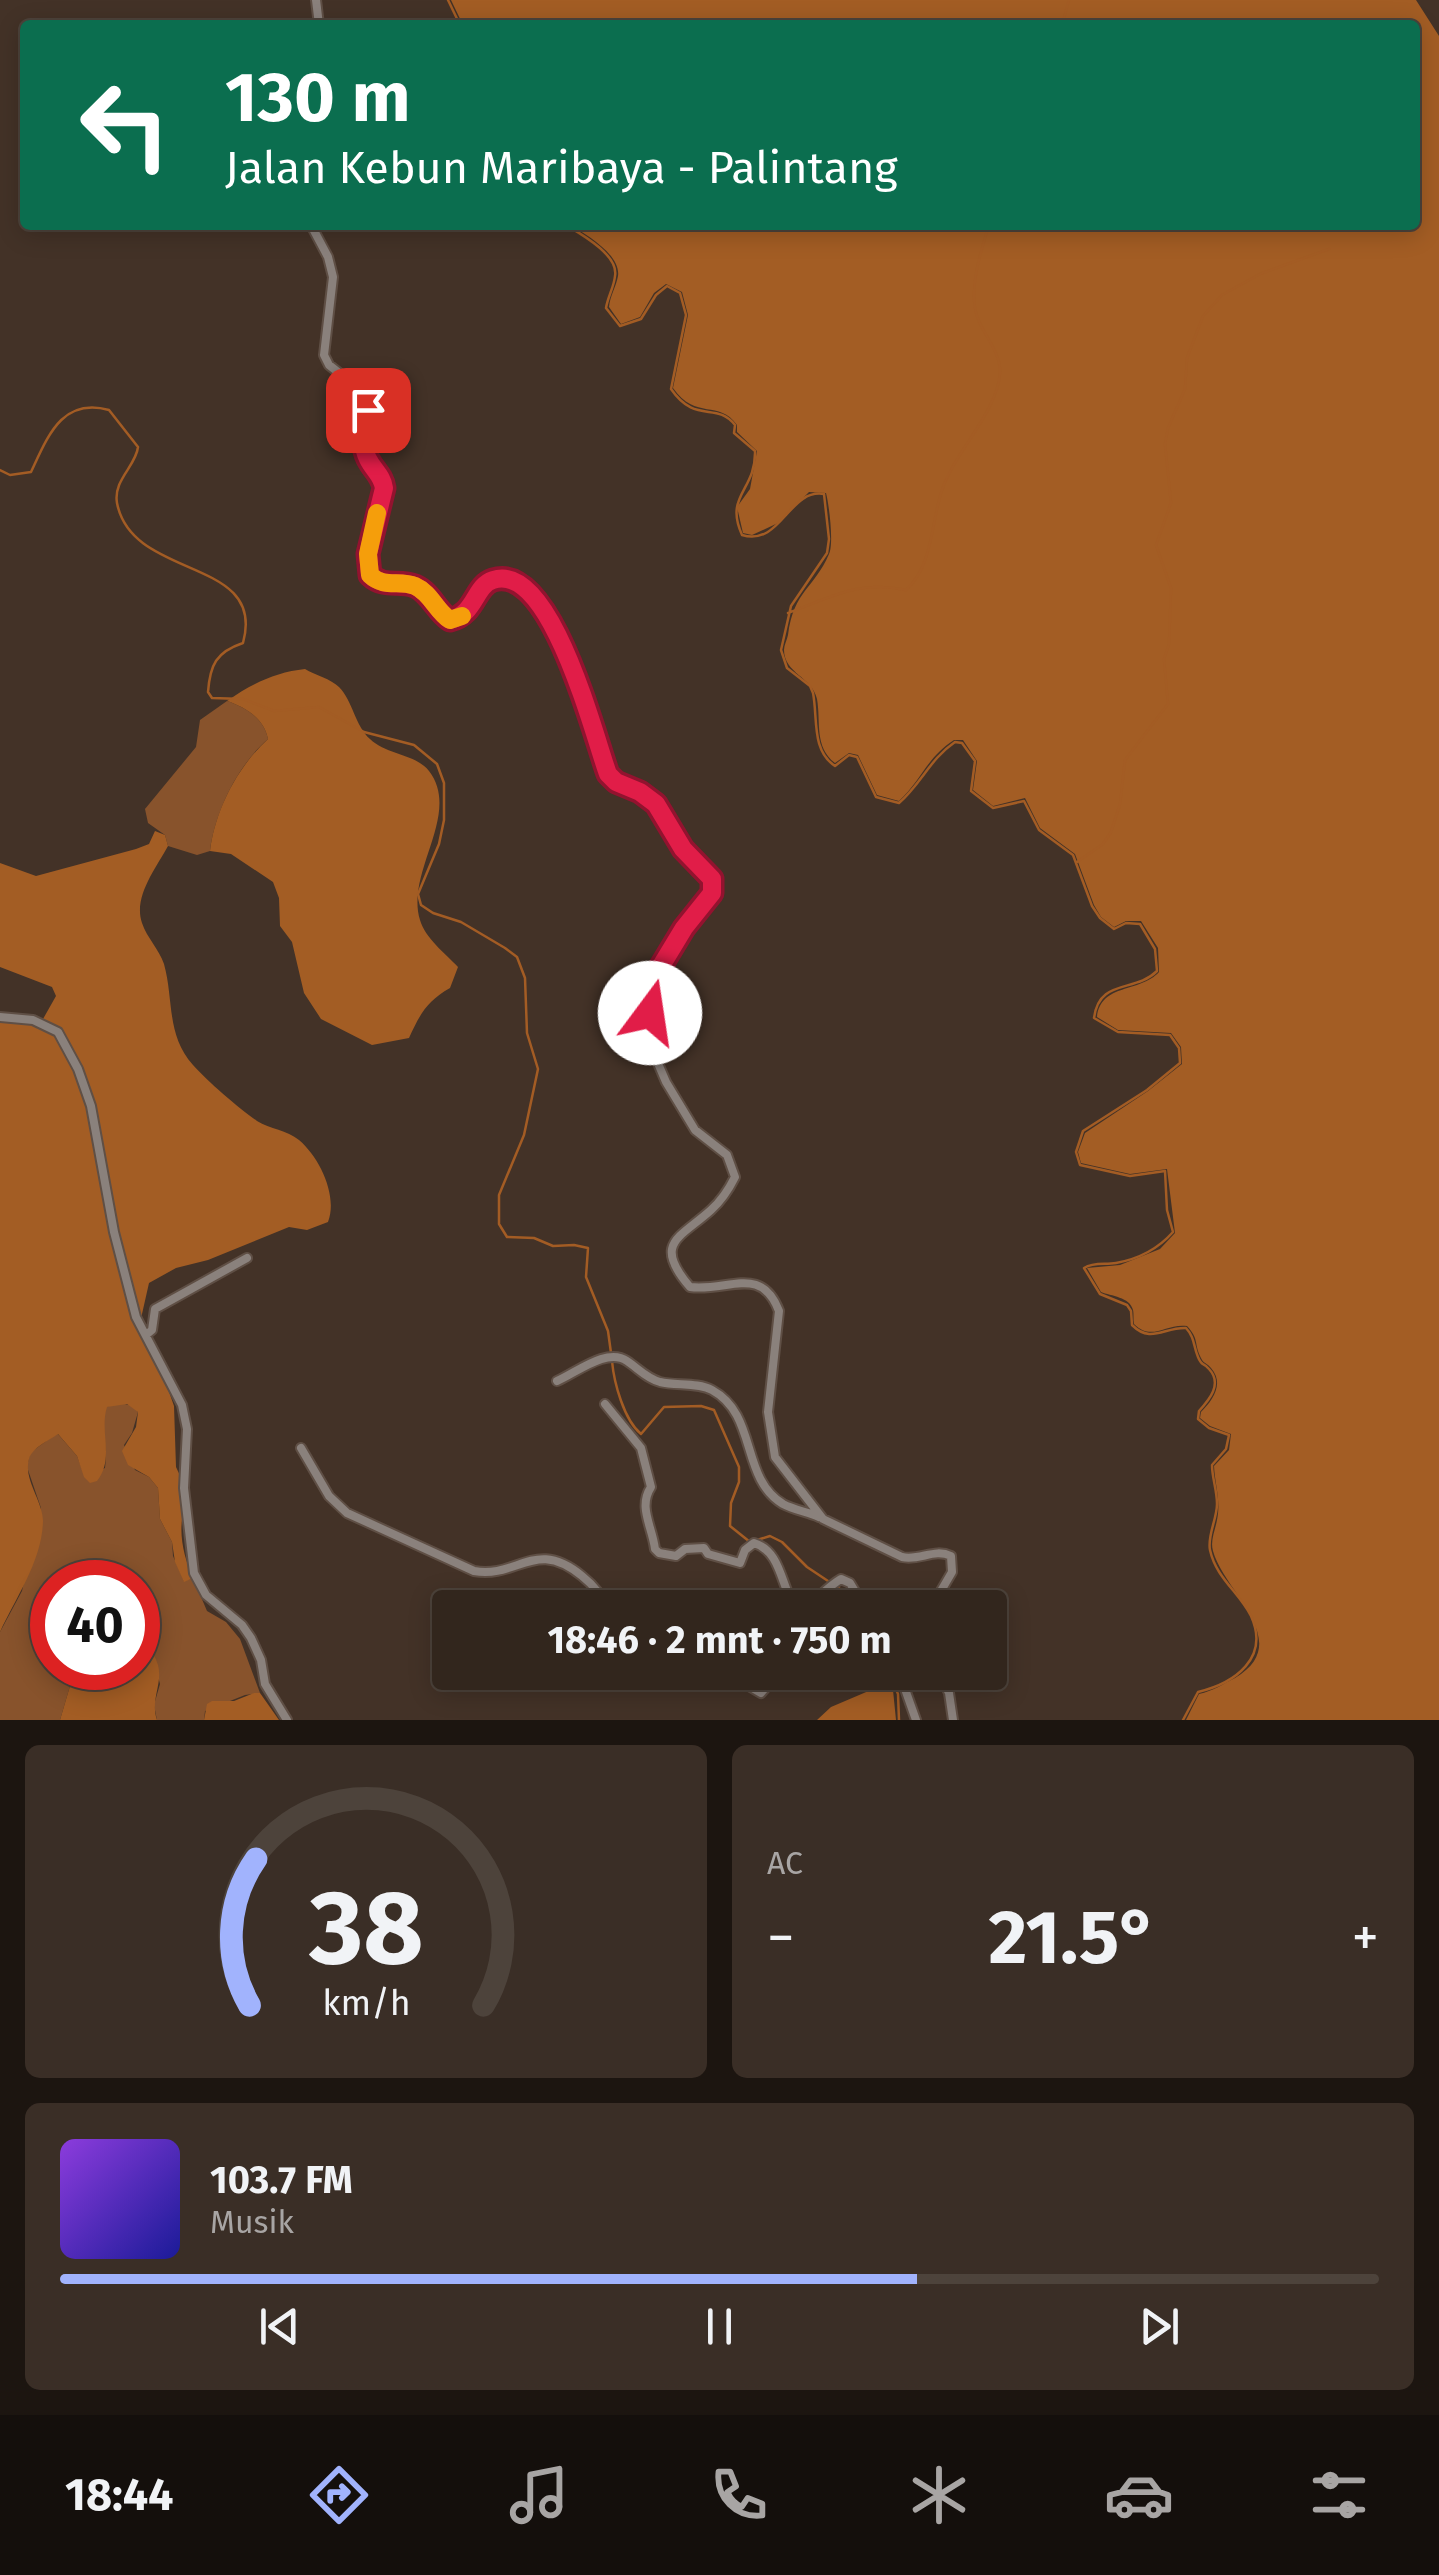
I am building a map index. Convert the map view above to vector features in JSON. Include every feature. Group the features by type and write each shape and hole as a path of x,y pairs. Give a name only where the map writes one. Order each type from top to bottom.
{"street":[{"path":"313,230 334,277 324,355 329,365 366,398 368,410 362,440 366,456 383,480 368,554 370,575 385,584 412,584 427,594 450,620 460,618 486,584 494,580 510,580 533,597 558,633 608,774 656,804 683,849 712,879 712,893 684,928 658,971 650,1013 652,1047 666,1082 695,1130 727,1155 736,1177 710,1211 679,1233 672,1248 675,1265 690,1287 750,1282 764,1286 774,1298 779,1311 768,1412 771,1444 776,1458 823,1519"},
{"path":"0,1016 26,1018 51,1028 72,1054 90,1106 114,1232 136,1317 179,1396 186,1425 184,1488 194,1573 206,1595 242,1625 251,1638 261,1660 265,1684 287,1720"},
{"path":"146,1336 152,1330 154,1309 248,1258"},
{"path":"557,1381 611,1357 624,1359 652,1379 714,1391 735,1408 753,1464 784,1505 902,1557 916,1558 933,1552 951,1556 952,1572 942,1590"},
{"path":"606,1404 640,1448 651,1487 644,1513 659,1553 676,1556 694,1546 740,1563 745,1550 754,1543 760,1544 775,1558 785,1590"},
{"path":"301,1448 329,1496 347,1513 474,1571 486,1572 547,1557 562,1561 594,1590"},
{"path":"824,1590 841,1578 856,1590"},
{"path":"905,1690 916,1720"},
{"path":"948,1690 953,1720"}],"shaded area":[{"path":"451,0 1416,0 1439,36 1439,1720 1186,1720 1199,1694 1235,1678 1252,1664 1259,1649 1251,1616 1212,1547 1218,1506 1214,1466 1229,1450 1231,1434 1200,1418 1215,1392 1217,1380 1201,1359 1187,1326 1153,1332 1141,1329 1134,1324 1131,1306 1101,1292 1087,1268 1120,1265 1160,1249 1175,1233 1167,1169 1130,1174 1081,1163 1078,1152 1085,1133 1182,1064 1181,1047 1171,1033 1118,1030 1097,1017 1100,1006 1113,993 1151,979 1159,972 1158,948 1141,921 1126,921 1114,927 1101,917 1075,854 1040,828 1025,798 993,806 973,790 977,761 963,740 954,740 937,754 899,801 877,795 858,755 849,753 835,763 828,757 821,742 817,699 810,685 788,664 784,650 795,608 830,549 826,493 809,492 778,523 752,535 743,533 737,507 750,489 757,451 737,432 730,417 690,404 673,388 688,315 682,292 666,284 654,293 640,317 621,324 609,307 618,276 614,260 578,230 1420,230 1420,20 461,20"},
{"path":"305,669 339,687 370,739 423,765 437,788 437,824 417,902 426,933 458,967 450,988 425,1009 409,1038 372,1045 321,1019 304,993 292,942 280,926 279,898 273,882 231,854 210,851 217,820 230,790 247,762 268,739 253,714 227,701 264,680"},
{"path":"227,701 253,714 268,739 247,762 230,790 217,820 210,851 197,855 168,846 165,835 148,823 145,809 196,747 200,720"},
{"path":"155,831 165,835 168,846 147,883 140,913 164,964 178,1042 193,1065 233,1102 257,1121 294,1137 307,1148 329,1189 330,1212 328,1222 307,1230 289,1227 208,1260 176,1268 149,1283 140,1335 174,1406 176,1467 190,1497 183,1516 182,1537 193,1578 184,1582 175,1562 172,1542 160,1519 158,1488 149,1477 128,1465 122,1451 136,1427 138,1412 127,1404 107,1407 105,1463 97,1481 90,1483 84,1477 77,1456 58,1434 31,1455 28,1467 42,1513 42,1536 0,1632 0,1016 43,1019 56,996 52,987 0,967 0,863 36,876 149,844"},
{"path":"120,1403 134,1406 138,1412 124,1445 135,1470 149,1477 158,1488 160,1519 184,1581 193,1578 207,1611 226,1622 240,1639 260,1693 205,1711 204,1720 157,1720 154,1705 160,1690 160,1560 30,1560 30,1690 69,1690 60,1720 0,1720 0,1632 22,1591 41,1508 27,1467 30,1453 57,1433 77,1456 85,1477 105,1468 106,1407"},
{"path":"69,1690 157,1690 157,1720 60,1720"},
{"path":"871,1690 893,1690 896,1720 817,1720 831,1707"},
{"path":"260,1693 279,1720 204,1720 207,1704 212,1701 234,1701"}],"waterway":[{"path":"448,0 458,20"},
{"path":"1063,20 1069,0"},
{"path":"574,230 598,246 615,268 606,308 620,326 641,319 656,295 667,286 680,293 686,315 671,389 689,406 728,418 735,425 734,433 755,451 751,475 738,501 737,522 742,535 766,533 802,500 824,494 827,553 791,606 781,650 787,668 813,693 817,733 827,759 835,766 849,755 857,757 876,797 899,803 946,749 955,742 962,743 975,761 971,791 993,808 1024,801 1039,830 1073,855 1100,918 1114,929 1126,923 1140,924 1155,949 1157,971 1139,982 1110,991 1097,1005 1094,1018 1118,1032 1170,1035 1179,1048 1180,1063 1147,1090 1083,1131 1076,1152 1080,1165 1130,1176 1165,1171 1167,1210 1173,1232 1140,1256 1084,1268 1100,1294 1127,1305 1132,1325 1139,1331 1152,1334 1186,1328 1199,1360 1215,1380 1198,1419 1229,1435 1226,1449 1212,1465 1217,1504 1210,1550 1217,1569 1251,1616 1256,1644 1246,1666 1236,1675 1198,1692 1183,1720"},
{"path":"788,613 859,589 906,590 921,569 948,475 992,403 1000,373 995,351 977,316 974,294 988,230"},
{"path":"1077,862 1103,844 1111,832 1120,804 1125,760 1168,704 1164,659 1169,644 1171,588 1156,545 1171,503 1165,444 1185,389 1187,358 1203,316 1222,295 1260,274 1329,249"},
{"path":"0,470 10,475 31,472 51,433 68,414 93,407 109,410 138,447 117,495 128,528 146,546 218,581 236,595 245,615 243,643 226,651 213,667 208,692 212,698 243,699 274,711 319,707 364,732 414,745 437,764 444,783 444,820 439,844 418,894 421,905 461,922 517,957 525,978 527,1033 538,1069 524,1135 499,1195 499,1224 507,1237 588,1248 586,1277 608,1331 611,1353"},
{"path":"612,1361 621,1400 641,1434 664,1407 701,1406 714,1410 739,1467 730,1526 750,1542"},
{"path":"757,1540 770,1536 782,1542 807,1567 841,1590"},
{"path":"896,1690 899,1720"}],"slow traffic":[{"path":"377,513 368,554 370,575 385,584 412,584 427,594 444,618 462,616"}],"route":[{"path":"368,410 362,440 366,456 380,474 384,488 368,554 370,575 385,584 412,584 427,594 444,618 450,620 460,618 486,584 494,580 516,582 533,597 558,633 608,774 656,804 683,849 712,879 712,893 684,928 658,971 650,1013"}]}
